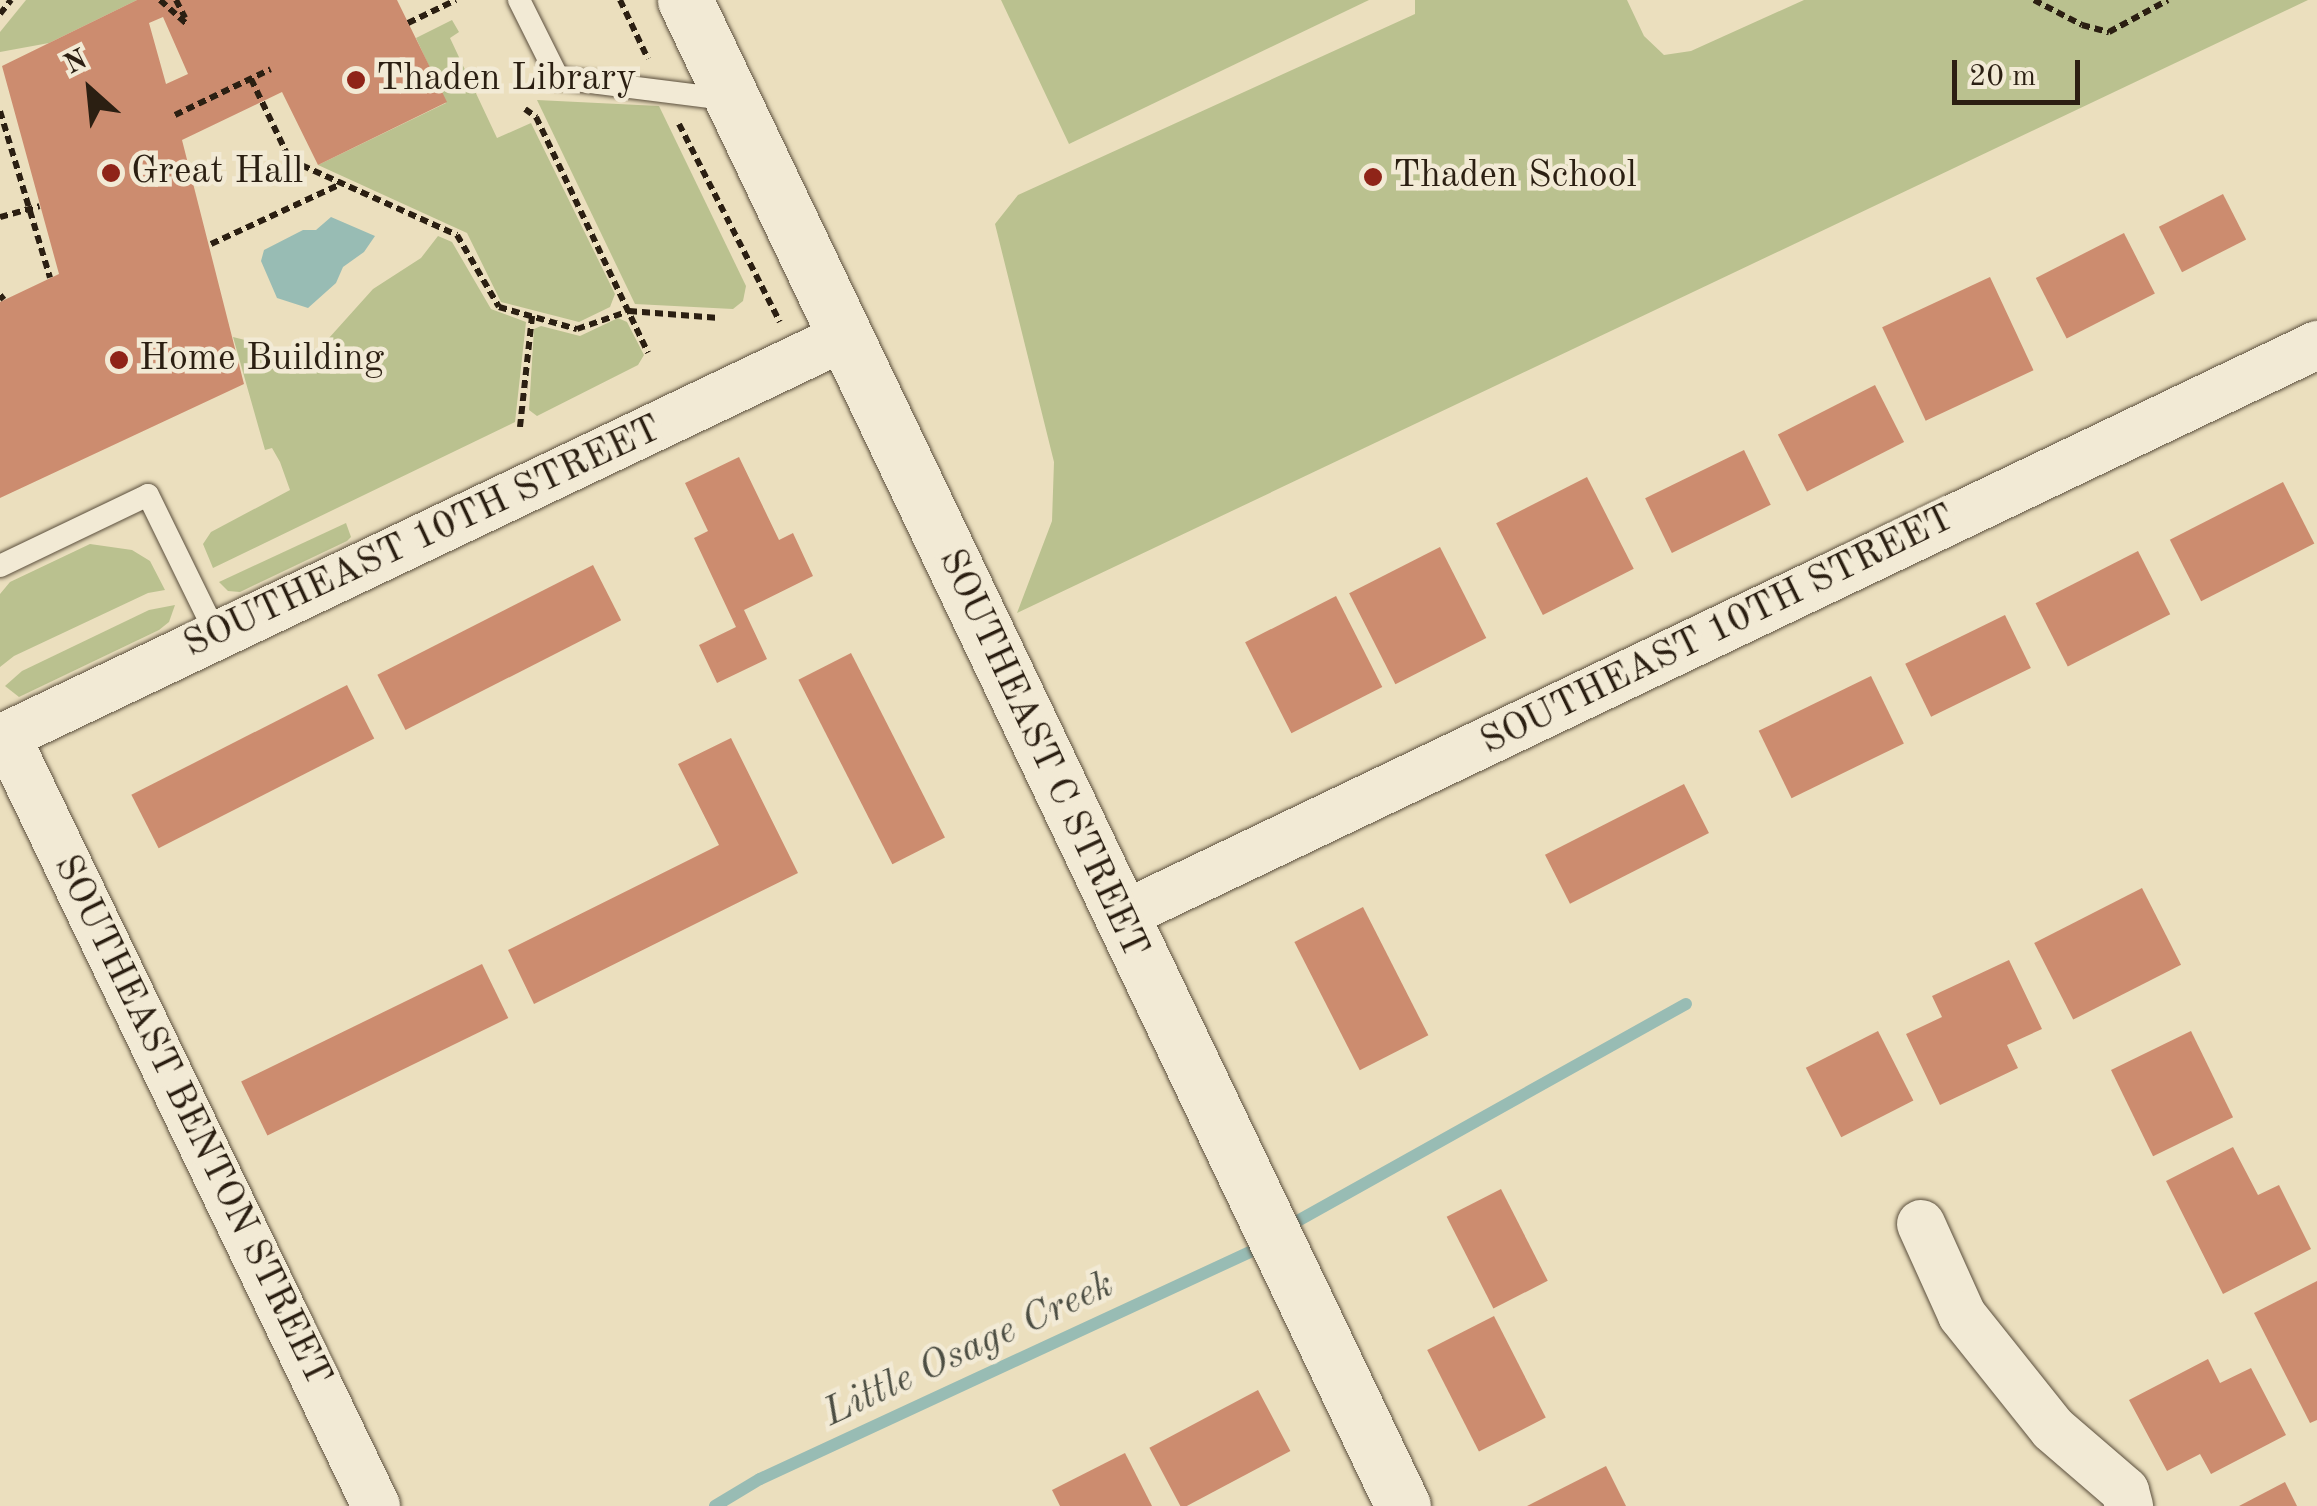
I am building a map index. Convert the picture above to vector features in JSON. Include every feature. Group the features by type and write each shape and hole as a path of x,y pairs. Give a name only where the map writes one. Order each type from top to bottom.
{"street":[{"name":"SOUTHEAST C STREET","path":"685,0 1390,1502"},
{"name":"SOUTHEAST 10TH STREET","path":"2,733 217,636 846,336"},
{"name":"SOUTHEAST 10TH STREET","path":"1118,917 2317,345"},
{"name":"SOUTHEAST BENTON STREET","path":"2,733 376,1506"},
{"path":"1921,1224 1962,1314 2052,1428 2125,1491 2129,1506"}],"lane":[{"path":"520,0 558,78 733,100"},
{"path":"0,566 148,495 217,636"}],"path":[{"path":"0,13 11,0"},
{"path":"160,0 188,24 176,0"},
{"path":"408,23 456,0"},
{"path":"620,0 653,69"},
{"path":"2034,0 2082,25 2109,32 2168,0"},
{"path":"175,115 271,69"},
{"path":"251,79 290,160 457,235 498,307 577,329 630,310 720,318"},
{"path":"524,108 536,117 648,353"},
{"path":"0,112 50,278"},
{"path":"672,112 780,323"},
{"path":"212,244 341,184"},
{"path":"0,217 40,206"},
{"path":"520,427 532,316"}],"green space":[{"path":"26,0 137,0 49,43 0,52 0,32"},
{"path":"1001,0 1369,0 1069,144"},
{"name":"Thaden School","path":"1415,0 1627,0 1644,36 1664,55 1691,51 1804,0 2308,0 1017,613 1052,521 1054,462 995,224 1018,195 1415,14"},
{"path":"452,20 459,32 450,38 497,138 531,123 615,294 610,307 579,322 501,302 467,233 318,165 446,103 416,38"},
{"path":"537,100 659,106 746,286 743,301 733,309 635,304"},
{"path":"438,236 452,242 491,309 526,322 515,422 213,568 203,544 211,532 290,490 272,448 265,450 233,337 297,353 320,348 373,289 421,258"},
{"path":"618,318 627,322 644,355 638,365 537,416 529,410 534,329 541,326 580,336"},
{"path":"346,523 351,537 347,541 240,592 228,591 219,582"},
{"path":"90,544 132,550 150,561 165,590 148,593 14,656 0,667 0,594 10,582"},
{"path":"175,605 169,622 159,630 19,697 5,686 22,671 149,610"}],"water":[{"path":"331,217 375,236 364,252 343,267 336,283 308,308 277,298 261,261 264,250 303,230 316,230"}],"building":[{"path":"137,0 397,0 447,102 318,165 282,92 182,140 244,384 0,498 0,302 59,274 2,66","holes":["163,17 188,74 166,84 149,23"]},
{"path":"2223,194 2246,239 2182,272 2159,227"},
{"path":"2124,233 2155,294 2067,339 2036,278"},
{"path":"1990,277 2034,370 1926,421 1882,327"},
{"path":"1875,385 1904,442 1807,492 1778,434"},
{"path":"1744,450 1771,505 1672,553 1645,498"},
{"path":"739,457 779,540 793,533 813,576 744,610 767,659 717,683 699,645 736,627 694,538 708,531 685,483"},
{"path":"1587,477 1634,569 1543,615 1496,523"},
{"path":"2283,482 2314,543 2201,601 2170,540"},
{"path":"1440,547 1486,638 1395,684 1349,593"},
{"path":"2138,551 2170,614 2068,666 2036,603"},
{"path":"593,565 621,620 406,730 377,675"},
{"path":"1336,596 1382,687 1291,733 1245,642"},
{"path":"2005,615 2031,668 1931,717 1905,664"},
{"path":"851,653 945,837 892,864 798,680"},
{"path":"1871,676 1904,743 1792,798 1759,731"},
{"path":"347,685 374,738 159,848 131,795"},
{"path":"731,738 798,873 534,1004 508,950 719,845 678,764"},
{"path":"1684,784 1709,833 1570,904 1545,855"},
{"path":"2142,888 2181,965 2073,1020 2034,943"},
{"path":"1363,907 1428,1035 1360,1070 1294,942"},
{"path":"2009,960 2042,1029 2007,1045 2018,1068 1940,1105 1906,1034 1942,1017 1932,996"},
{"path":"482,964 508,1018 267,1135 241,1081"},
{"path":"1878,1031 1913,1100 1841,1137 1806,1068"},
{"path":"2191,1031 2233,1117 2153,1156 2111,1070"},
{"path":"2233,1147 2258,1195 2279,1185 2311,1249 2223,1294 2166,1181"},
{"path":"1501,1189 1548,1281 1493,1308 1447,1217"},
{"path":"2317,1281 2317,1420 2310,1423 2254,1313"},
{"path":"1494,1316 1546,1418 1479,1452 1427,1350"},
{"path":"2208,1359 2220,1383 2251,1368 2286,1435 2211,1474 2200,1454 2167,1471 2129,1400"},
{"path":"1258,1390 1290,1451 1180,1506 1149,1448"},
{"path":"1125,1453 1152,1506 1060,1506 1052,1490"},
{"path":"1606,1466 1626,1506 1527,1506"},
{"path":"2285,1482 2297,1506 2239,1506"}],"waterway":[{"name":"Little Osage Creek","path":"1294,1223 1686,1004"},
{"name":"Little Osage Creek","path":"715,1506 760,1479 1250,1252"}],"place":[{"name":"Thaden Library","path":"356,80"},
{"name":"Great Hall","path":"111,173"},
{"name":"Thaden School","path":"1373,177"},
{"name":"Home Building","path":"119,360"}]}
